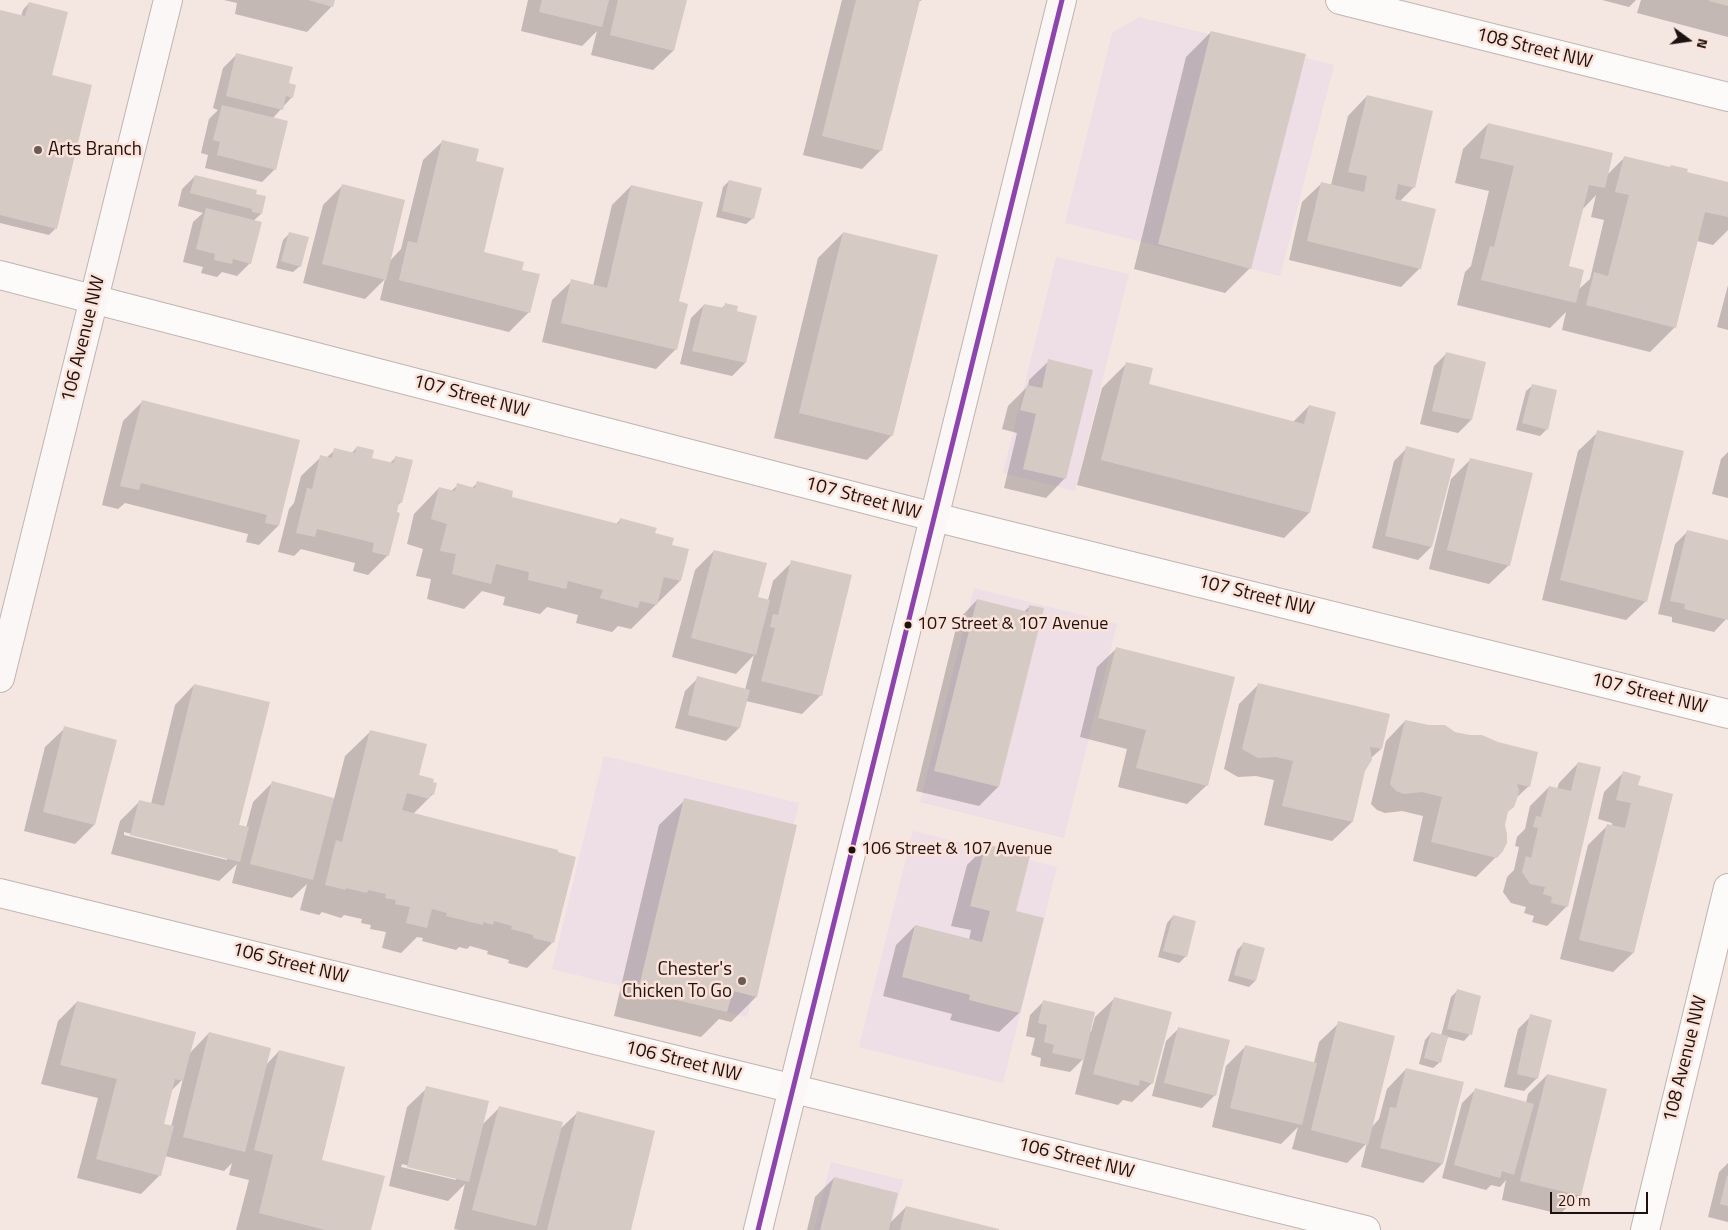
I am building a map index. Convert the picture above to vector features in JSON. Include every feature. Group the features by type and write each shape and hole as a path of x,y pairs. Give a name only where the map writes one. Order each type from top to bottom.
{"main road":[{"name":"106 Avenue NW","path":"0,678 168,0"},
{"path":"758,1230 1062,0"}],"street":[{"name":"108 Street NW","path":"1340,0 1728,97"},
{"name":"107 Street NW","path":"0,275 934,517 1728,714"},
{"name":"108 Avenue NW","path":"1645,1230 1728,888"},
{"name":"106 Street NW","path":"0,893 1366,1230"}],"shaded area":[{"path":"1139,17 1334,65 1280,276 1065,223 1112,33"},
{"path":"1056,257 1129,274 1075,491 1003,473"},
{"path":"974,588 1117,624 1064,838 920,802"},
{"path":"604,756 799,803 747,1017 552,969"},
{"path":"913,831 1057,867 1003,1083 859,1047"},
{"path":"831,1162 903,1180 890,1230 814,1230"}],"building":[{"path":"308,0 335,0 333,7"},
{"path":"542,0 609,0 602,27 539,12"},
{"path":"618,0 687,0 674,51 610,35"},
{"path":"856,0 920,0 882,151 822,136"},
{"path":"1728,0 1728,6 1709,1"},
{"name":"Arts Branch","path":"29,2 68,12 52,75 92,85 57,229 0,215 0,10 25,16"},
{"path":"1211,31 1306,54 1251,269 1158,244"},
{"path":"236,53 293,67 289,83 296,85 293,98 286,96 283,110 226,96"},
{"path":"1367,95 1433,111 1415,188 1398,184 1395,199 1436,209 1421,269 1307,241 1321,182 1364,192 1367,176 1348,172"},
{"path":"222,105 288,121 276,170 217,155 220,142 213,140"},
{"path":"1488,123 1613,153 1605,188 1589,185 1569,266 1584,270 1576,303 1481,280 1490,246 1494,247 1514,166 1480,158"},
{"path":"442,140 479,149 476,161 504,168 484,252 524,262 522,270 540,274 530,313 399,280 408,241 417,243"},
{"path":"1624,156 1670,167 1671,165 1688,169 1687,172 1728,182 1728,217 1705,212 1676,328 1586,305 1594,272 1608,276 1629,195 1615,192"},
{"path":"195,175 257,190 256,194 266,196 262,214 252,212 252,209 190,193"},
{"path":"729,180 762,188 754,219 722,211"},
{"path":"342,184 405,200 386,280 322,264"},
{"path":"631,185 703,202 679,301 688,304 677,350 561,323 571,279 607,288"},
{"path":"206,208 262,222 251,264 233,259 232,264 214,260 215,254 196,249"},
{"path":"289,232 309,237 301,267 281,261"},
{"path":"843,232 938,255 893,436 799,413"},
{"path":"725,303 738,306 737,311 757,316 746,363 692,351 704,304 724,308"},
{"path":"1446,352 1486,362 1472,420 1432,411"},
{"path":"1048,359 1093,370 1066,479 1023,469 1036,414 1020,410 1027,385 1042,388"},
{"path":"1126,362 1153,368 1149,384 1304,424 1309,405 1336,412 1310,513 1101,460"},
{"path":"1532,384 1557,390 1548,430 1522,423"},
{"path":"142,400 300,440 279,526 265,523 267,515 141,483 139,490 120,486"},
{"path":"1597,430 1684,451 1647,602 1560,580"},
{"path":"357,446 374,450 372,458 394,463 395,456 413,460 402,503 399,502 397,512 400,513 389,556 372,552 374,543 317,529 315,537 296,533 307,488 312,489 320,455 332,458 334,448 355,453"},
{"path":"1406,446 1455,459 1432,547 1385,536"},
{"path":"1470,458 1533,473 1510,566 1447,550"},
{"path":"477,481 513,491 512,497 619,524 620,518 657,528 655,533 674,538 672,545 689,549 681,581 664,577 657,605 640,601 638,608 600,598 603,590 568,581 566,589 528,580 529,572 496,564 491,584 452,574 456,554 440,551 447,524 431,519 439,487 455,491 457,483 475,488"},
{"path":"1687,530 1728,540 1728,620 1684,609 1685,604 1670,601"},
{"path":"714,550 767,563 758,597 770,600 756,655 691,638"},
{"path":"791,560 852,575 822,696 761,681 775,628 770,627 773,614 778,615"},
{"path":"977,599 1028,612 1029,605 1044,608 999,787 934,771"},
{"path":"1116,647 1235,677 1208,786 1136,768 1146,730 1098,718"},
{"path":"697,676 750,690 740,728 688,715"},
{"path":"1258,683 1390,714 1382,749 1370,747 1372,760 1365,771 1353,822 1282,806 1293,761 1276,757 1258,758 1242,749"},
{"path":"194,684 270,702 239,825 249,827 240,862 130,835 139,800 164,806"},
{"path":"1405,720 1429,725 1445,725 1455,732 1482,735 1498,742 1538,752 1530,787 1517,784 1519,791 1517,799 1514,807 1508,812 1505,825 1507,843 1497,858 1431,842 1442,797 1422,792 1404,794 1396,791 1390,784"},
{"path":"64,726 117,740 95,825 43,812"},
{"path":"370,730 427,744 419,775 434,779 433,782 437,783 434,795 431,794 429,799 407,793 402,810 558,850 558,852 576,857 554,943 533,938 533,935 511,929 512,926 494,921 493,925 483,922 483,925 446,916 447,913 432,909 427,928 406,923 410,907 395,904 396,900 385,898 386,894 368,890 367,893 346,888 346,890 325,885 336,840 342,842"},
{"path":"1578,762 1601,767 1568,907 1551,903 1552,897 1543,894 1545,887 1530,884 1522,872 1526,856 1531,858 1538,828 1533,827 1536,816 1541,817 1549,786 1571,791"},
{"path":"1623,771 1641,776 1638,785 1673,794 1634,953 1579,940 1607,824 1625,828 1631,803 1616,800"},
{"path":"272,781 334,798 313,880 250,864"},
{"path":"684,798 797,825 757,997 733,991 727,1012 638,991"},
{"path":"986,844 1030,856 1016,911 1044,918 1020,1013 969,1000 970,995 902,977 915,925 982,942 990,911 970,906"},
{"path":"1173,915 1196,921 1187,957 1163,951"},
{"path":"1243,942 1265,948 1256,981 1234,975"},
{"path":"1457,989 1481,996 1472,1035 1447,1029"},
{"path":"1114,997 1172,1012 1153,1084 1140,1080 1139,1086 1093,1074"},
{"path":"1043,1000 1095,1012 1084,1060 1052,1053 1054,1045 1044,1042 1047,1025 1038,1023"},
{"path":"77,1001 196,1032 183,1081 175,1079 164,1124 174,1126 161,1176 96,1159 117,1079 60,1065"},
{"path":"1530,1014 1552,1020 1538,1079 1517,1074"},
{"path":"1338,1021 1395,1036 1368,1145 1311,1130"},
{"path":"1178,1027 1230,1040 1216,1096 1164,1083"},
{"path":"209,1032 271,1048 245,1152 183,1137"},
{"path":"1431,1032 1448,1036 1441,1063 1424,1058"},
{"path":"1245,1045 1317,1063 1302,1125 1230,1108"},
{"path":"279,1050 345,1067 322,1160 385,1176 371,1230 325,1230 259,1213 273,1155 254,1150"},
{"path":"1406,1068 1464,1082 1443,1164 1380,1148 1390,1107 1396,1108"},
{"path":"1547,1074 1607,1089 1581,1196 1520,1181"},
{"path":"426,1086 489,1101 469,1182 407,1167"},
{"path":"1475,1088 1534,1104 1514,1175 1502,1171 1500,1178 1454,1165"},
{"path":"499,1106 563,1122 536,1226 472,1210"},
{"path":"577,1111 655,1131 631,1230 547,1230"},
{"path":"1728,1176 1728,1206 1720,1204"},
{"path":"834,1177 898,1193 889,1230 820,1230"},
{"path":"906,1206 999,1229 999,1230 900,1230"}],"transit line":[{"path":"758,1230 1062,0"}],"place":[{"name":"Arts Branch","path":"38,150"},
{"name":"107 Street & 107 Avenue","path":"908,625"},
{"name":"106 Street & 107 Avenue","path":"852,850"},
{"name":"Chester's Chicken To Go","path":"742,981"}]}
